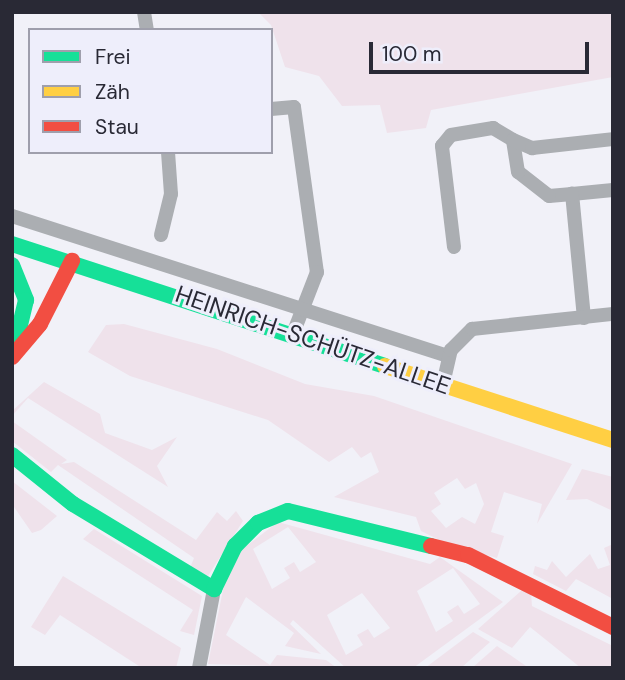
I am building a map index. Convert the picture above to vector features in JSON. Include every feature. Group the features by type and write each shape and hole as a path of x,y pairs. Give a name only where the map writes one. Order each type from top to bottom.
{"main road":[{"name":"HEINRICH-SCHÜTZ-ALLEE","path":"12,244 143,283 613,440"},
{"path":"12,355 40,324 72,261"},
{"path":"12,265 26,300 12,355"},
{"path":"12,455 73,504 214,589 235,546 258,523 288,511 468,555 613,627"}],"street":[{"path":"273,109 294,107 317,272 293,334"},
{"path":"454,247 442,146 451,135 493,128 532,148 613,139"},
{"path":"513,140 518,172 550,196 613,190"},
{"path":"161,235 171,194 168,154"},
{"path":"572,194 584,318"},
{"name":"HEINRICH-SCHÜTZ-ALLEE","path":"12,216 151,263 449,356"},
{"path":"143,283 151,263"},
{"path":"443,384 449,356 472,329 613,314"},
{"path":"200,668 214,589"}],"shaded area":[{"path":"258,12 613,12 613,77 431,110 426,128 387,133 380,105 342,106 319,76 285,67 271,25"},
{"path":"124,324 217,349 305,384 374,396 572,464 537,524 542,504 504,492 491,532 504,536 497,558 450,545 421,531 416,517 334,497 379,472 371,452 361,458 352,447 329,462 268,420 130,376 88,352 106,325","holes":["457,478 465,489 476,483 484,504 475,524 462,517 446,528 431,511 441,504 434,493"]},
{"path":"44,382 100,414 105,433 152,450 177,437 157,466 168,487 28,398 12,416 12,411"},
{"path":"12,421 67,460 61,464 74,462 196,540 217,512 227,521 236,511 243,521 208,576 190,568 194,558 58,465 51,472 12,441"},
{"path":"582,469 613,477 613,511 587,499 566,500"},
{"path":"12,481 57,516 41,530 32,533 12,504"},
{"path":"278,522 430,564 440,557 503,602 413,668 346,668 293,620 290,624 321,654 285,646 294,633 246,597 226,635 270,665 277,655 326,660 337,668 208,664 224,585 241,550","holes":["288,527 316,562 300,572 294,562 284,568 290,578 272,589 253,549","453,568 480,604 464,614 458,605 447,612 453,621 436,632 417,591","362,593 390,628 374,638 368,629 357,635 363,645 346,655 327,615"]},
{"path":"94,529 202,596 194,635 180,631 193,610 83,539"},
{"path":"613,544 613,599 576,579 566,591 533,574 535,566 547,570 552,561 566,577 590,554 598,569 610,565 604,548"},
{"path":"63,576 181,648 176,668 142,668 60,615 45,635 31,627"},
{"path":"522,590 531,593 532,606 613,646 613,668 581,668 530,627 512,648 478,629"},
{"path":"473,632 490,642 461,668 425,668"},
{"path":"497,646 526,666 527,668 472,668"}],"traffic: fast":[{"path":"12,244 385,366"},
{"path":"12,265 26,300 15,346"},
{"path":"12,455 73,504 214,589 235,546 258,523 288,511 431,546"}],"traffic: slow":[{"path":"385,366 613,440"}],"traffic: jam":[{"path":"12,357 40,324 72,261"},
{"path":"431,546 468,555 613,627"}]}
